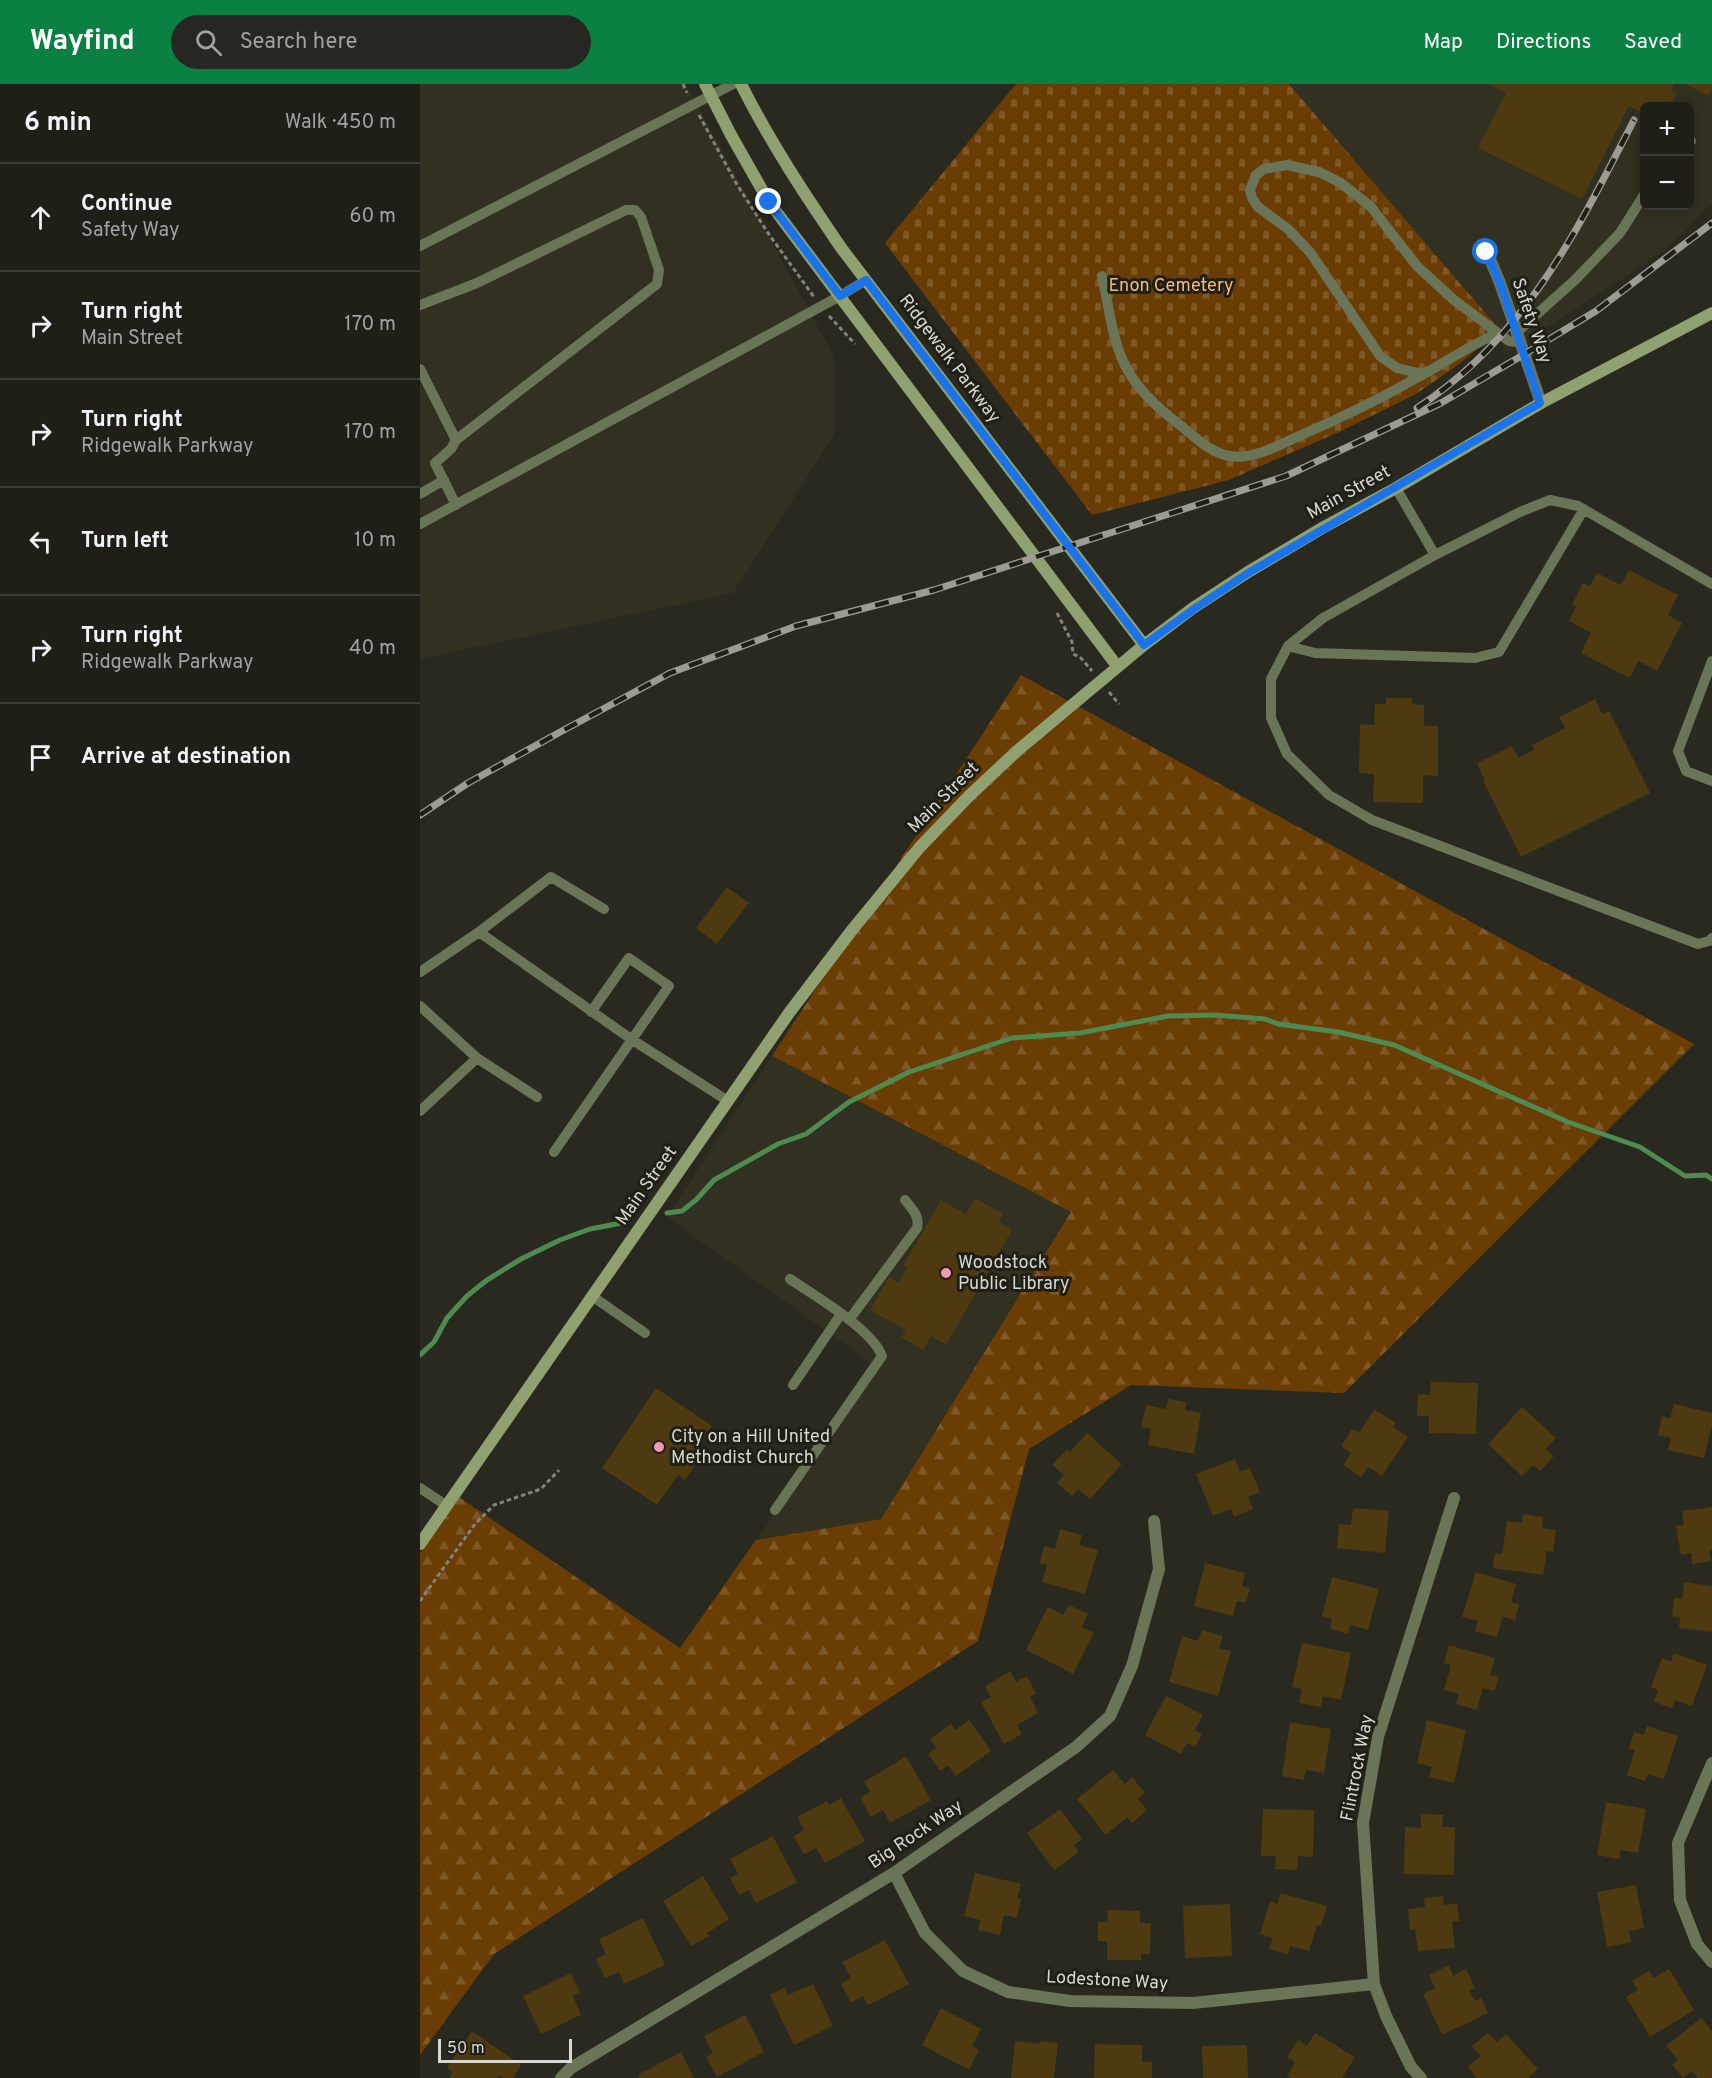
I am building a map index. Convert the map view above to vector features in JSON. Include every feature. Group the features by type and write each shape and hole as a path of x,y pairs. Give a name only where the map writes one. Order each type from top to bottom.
{"main road":[{"name":"Ridgewalk Parkway","path":"741,84 797,184 866,280 1144,645"},
{"path":"708,89 769,202 1117,666"},
{"name":"Main Street","path":"420,1544 789,1013 852,930 920,847 969,796 1017,751 1117,666 1194,609 1248,573 1540,403 1712,313"}],"street":[{"name":"Safety Way","path":"1486,252 1500,283 1540,403"},
{"name":"Flintrock Way","path":"1421,2078 1412,2067 1391,2026 1374,1984 1363,1823 1378,1737 1454,1498"},
{"name":"Big Rock Way","path":"561,2078 571,2068 894,1873 1076,1747 1110,1716 1132,1666 1159,1569 1154,1521"},
{"path":"1712,1763 1678,1843 1680,1900 1697,1944 1712,1962"},
{"name":"Lodestone Way","path":"894,1873 925,1934 963,1971 1008,1992 1070,2001 1193,2003 1374,1984"}],"lane":[{"path":"420,246 708,89 733,84"},
{"path":"1424,374 1397,368 1380,357 1310,252 1288,229 1258,207 1250,190 1256,175 1264,169 1287,165 1319,172 1341,183 1371,207 1417,266 1454,300 1509,341 1517,337 1620,233 1640,201"},
{"path":"420,305 477,283 626,210 635,210 641,218 659,270 657,284 456,440 435,463 456,505"},
{"path":"1102,276 1120,353 1132,376 1168,416 1207,447 1219,453 1240,457 1274,447 1346,415 1498,333"},
{"path":"420,524 866,280"},
{"path":"420,369 456,440"},
{"path":"420,494 444,480"},
{"path":"1396,488 1435,555"},
{"path":"1712,584 1584,509 1550,500 1520,512 1435,555 1323,618 1288,646 1271,679 1271,718 1287,754 1329,795 1372,820 1687,940 1698,944 1712,939"},
{"path":"1288,646 1315,653 1475,658 1499,652 1584,509"},
{"path":"1712,661 1678,751 1686,771 1712,781"},
{"path":"420,972 479,932 551,877 604,909"},
{"path":"479,932 591,1012 728,1101"},
{"path":"554,1152 669,986 629,958 591,1012"},
{"path":"420,1006 477,1058 537,1097"},
{"path":"420,1111 477,1058"},
{"path":"793,1385 917,1228 915,1214 905,1200"},
{"path":"775,1510 882,1356 878,1346 845,1317 790,1279"},
{"path":"592,1296 645,1333"},
{"path":"420,1488 447,1506"}],"path":[{"path":"420,1601 475,1524 494,1505 541,1489 558,1470"}],"shaded area":[{"path":"420,84 686,84 834,356 834,435 733,593 420,659"},
{"path":"1289,84 1712,84 1712,204 1664,251 1504,356 1500,330"},
{"path":"772,1056 1071,1211 881,1519 756,1540 878,1368 667,1217"}],"green space":[{"name":"Enon Cemetery","path":"1016,84 1289,84 1500,330 1458,365 1416,394 1339,432 1229,480 1092,515 885,243"},
{"path":"1021,675 1694,1044 1344,1393 1131,1385 1029,1449 978,1641 494,1954 420,2055 420,1553 459,1497 680,1648 756,1540 881,1519 1071,1212 772,1056"}],"building":[{"path":"1487,84 1674,84 1671,91 1677,94 1672,102 1640,102 1640,112 1629,106 1582,199 1478,148 1506,93"},
{"path":"1685,84 1712,84 1712,89 1708,96"},
{"path":"1629,570 1678,595 1668,615 1682,623 1657,671 1638,661 1630,678 1581,653 1591,633 1569,621 1576,607 1572,605 1583,583 1590,586 1597,573 1621,585"},
{"path":"1386,698 1412,698 1412,704 1424,705 1424,726 1438,726 1438,776 1423,775 1423,803 1373,802 1374,774 1359,773 1360,724 1374,725 1375,704 1386,704"},
{"path":"1595,699 1602,714 1609,711 1650,793 1521,857 1483,781 1485,781 1477,763 1512,746 1519,758 1534,750 1532,745 1565,728 1559,717"},
{"path":"727,887 749,903 717,944 696,928"},
{"name":"Woodstock Public Library","path":"975,1198 1003,1214 999,1222 1012,1230 946,1345 931,1336 923,1350 901,1337 906,1330 870,1310 889,1277 898,1283 907,1268 903,1266 941,1200 966,1214"},
{"path":"1431,1382 1478,1383 1476,1434 1429,1433 1429,1416 1417,1416 1418,1394 1430,1395"},
{"name":"City on a Hill United Methodist Church","path":"656,1388 712,1426 699,1445 706,1450 685,1480 678,1475 657,1505 602,1468"},
{"path":"1168,1399 1186,1402 1185,1410 1201,1413 1194,1454 1148,1445 1151,1429 1141,1427 1146,1405 1166,1409"},
{"path":"1674,1404 1712,1413 1712,1425 1704,1458 1668,1450 1671,1438 1658,1435 1662,1416 1670,1419"},
{"path":"1522,1407 1556,1438 1546,1449 1554,1456 1540,1471 1533,1465 1522,1476 1488,1444"},
{"path":"1374,1409 1396,1423 1393,1427 1408,1437 1382,1476 1368,1467 1361,1477 1343,1465 1351,1453 1341,1446 1352,1429 1359,1433"},
{"path":"1087,1433 1122,1464 1090,1499 1078,1489 1072,1496 1057,1483 1064,1475 1052,1465 1067,1449 1070,1452"},
{"path":"1235,1459 1240,1472 1250,1468 1260,1492 1248,1497 1253,1509 1234,1517 1231,1509 1213,1516 1196,1474"},
{"path":"1712,1507 1712,1550 1709,1550 1711,1561 1692,1564 1691,1553 1681,1555 1676,1526 1684,1525 1682,1511"},
{"path":"1353,1508 1389,1511 1385,1553 1337,1548 1339,1524 1351,1525"},
{"path":"1523,1514 1543,1517 1542,1528 1556,1530 1553,1552 1547,1551 1543,1575 1493,1568 1495,1553 1502,1554 1507,1521 1522,1523"},
{"path":"1060,1529 1082,1535 1079,1545 1098,1550 1085,1594 1042,1582 1047,1565 1040,1563 1044,1546 1055,1549"},
{"path":"1205,1563 1245,1573 1242,1586 1250,1588 1246,1603 1237,1601 1233,1616 1194,1606"},
{"path":"1476,1572 1516,1584 1511,1602 1519,1604 1515,1620 1503,1617 1497,1637 1475,1631 1478,1621 1462,1617"},
{"path":"1332,1577 1379,1589 1368,1630 1350,1625 1348,1634 1330,1629 1332,1619 1322,1616"},
{"path":"1684,1582 1712,1586 1712,1632 1679,1628 1680,1617 1672,1616 1674,1598 1682,1599"},
{"path":"1069,1605 1088,1614 1082,1627 1094,1633 1073,1674 1026,1650 1048,1607 1063,1615"},
{"path":"1202,1630 1223,1636 1219,1648 1231,1651 1218,1696 1169,1682 1182,1636 1198,1641"},
{"path":"1302,1643 1351,1653 1341,1700 1323,1696 1321,1707 1299,1703 1302,1689 1292,1687"},
{"path":"1449,1645 1495,1658 1490,1675 1499,1677 1494,1691 1483,1688 1477,1710 1456,1704 1459,1694 1444,1690 1451,1665 1444,1663"},
{"path":"1674,1653 1707,1665 1692,1706 1675,1700 1672,1708 1654,1702 1658,1690 1651,1687 1662,1658 1671,1662"},
{"path":"1010,1671 1016,1682 1027,1676 1036,1694 1030,1697 1038,1713 1017,1725 1022,1734 1004,1744 981,1702 991,1697 985,1686"},
{"path":"1166,1696 1203,1715 1195,1730 1202,1734 1195,1747 1187,1743 1181,1754 1145,1735"},
{"path":"969,1720 991,1751 956,1776 948,1765 940,1771 928,1754 936,1748 930,1739 951,1724 955,1730"},
{"path":"1427,1720 1466,1730 1454,1783 1429,1777 1432,1767 1417,1763"},
{"path":"1290,1722 1331,1729 1324,1773 1306,1770 1304,1780 1282,1776"},
{"path":"1647,1726 1678,1736 1664,1779 1648,1774 1645,1781 1627,1775 1635,1750 1629,1748 1634,1732 1644,1735"},
{"path":"906,1756 931,1800 890,1823 883,1810 871,1817 860,1798 870,1792 864,1782"},
{"path":"1113,1770 1125,1784 1132,1777 1145,1793 1138,1799 1147,1810 1132,1823 1127,1817 1106,1835 1077,1799"},
{"path":"841,1798 865,1841 825,1863 816,1848 804,1854 794,1836 804,1830 797,1817 827,1801 829,1805"},
{"path":"1606,1802 1646,1809 1638,1853 1621,1850 1619,1859 1597,1855"},
{"path":"1060,1809 1082,1839 1074,1845 1079,1852 1054,1870 1027,1833"},
{"path":"1263,1809 1314,1810 1313,1857 1298,1856 1297,1870 1275,1869 1276,1856 1261,1856"},
{"path":"1421,1814 1443,1815 1442,1827 1455,1827 1454,1875 1404,1874 1405,1827 1421,1828"},
{"path":"773,1836 797,1882 756,1903 749,1890 739,1895 730,1878 738,1874 730,1859"},
{"path":"975,1873 1021,1884 1017,1898 1021,1899 1017,1918 1004,1915 1000,1935 978,1930 980,1920 964,1916"},
{"path":"703,1876 729,1919 707,1933 709,1936 691,1946 663,1901"},
{"path":"1636,1885 1644,1928 1629,1931 1631,1942 1607,1947 1597,1892"},
{"path":"1281,1893 1327,1906 1321,1926 1317,1925 1309,1951 1290,1946 1288,1954 1269,1949 1273,1938 1260,1934 1270,1902 1277,1904"},
{"path":"1443,1896 1444,1905 1457,1903 1459,1921 1452,1922 1455,1948 1418,1951 1415,1929 1410,1930 1408,1909 1425,1907 1424,1898"},
{"path":"1230,1904 1232,1956 1185,1958 1183,1906"},
{"path":"1108,1910 1140,1911 1140,1923 1151,1923 1150,1954 1141,1954 1141,1960 1107,1960 1107,1941 1098,1941 1098,1922 1107,1922"},
{"path":"643,1918 665,1965 624,1984 619,1972 605,1978 596,1959 606,1954 599,1939"},
{"path":"885,1940 909,1984 868,2005 863,1996 851,2003 841,1984 851,1978 842,1962"},
{"path":"1449,1965 1453,1976 1466,1969 1475,1988 1469,1990 1475,2001 1481,1998 1488,2013 1442,2035 1423,1994 1435,1988 1429,1975"},
{"path":"1669,1969 1694,2010 1650,2037 1626,1997 1638,1990 1632,1981 1649,1971 1654,1978"},
{"path":"571,1973 580,1993 573,1996 581,2015 541,2034 523,1996"},
{"path":"813,1984 833,2026 794,2045 770,1995 785,1987 788,1995"},
{"path":"941,2008 981,2029 972,2046 979,2050 969,2070 922,2045"},
{"path":"745,2015 764,2052 717,2077 706,2057 713,2053 704,2036"},
{"path":"1701,2018 1712,2031 1712,2078 1698,2078 1692,2071 1683,2078 1672,2065 1678,2060 1666,2046"},
{"path":"472,2031 521,2065 513,2078 503,2078 499,2075 498,2078 449,2078 453,2072 447,2068"},
{"path":"1315,2033 1355,2057 1342,2078 1291,2078 1287,2076 1295,2062 1287,2057 1298,2040 1307,2046"},
{"path":"1488,2033 1497,2042 1506,2034 1538,2069 1528,2078 1477,2078 1468,2067 1481,2056 1472,2046"},
{"path":"1015,2041 1040,2044 1041,2041 1058,2043 1054,2078 1011,2078"},
{"path":"1095,2044 1142,2045 1142,2062 1152,2062 1152,2078 1094,2078"},
{"path":"1247,2045 1248,2078 1203,2078 1202,2046"},
{"path":"681,2052 694,2078 640,2078 638,2075"}],"waterway":[{"path":"667,1213 682,1211 696,1200 714,1180 778,1144 806,1134 849,1102 909,1072 1012,1038 1080,1033 1168,1016 1215,1015 1265,1019 1278,1024 1338,1032 1394,1045 1568,1122 1640,1147 1685,1176 1706,1175 1712,1179"},
{"path":"420,1355 434,1342 447,1318 467,1296 487,1280 521,1259 560,1240 590,1229 627,1222"}],"railway":[{"path":"1417,408 1455,380 1489,349 1519,315 1569,241 1634,120"},
{"path":"420,815 468,783 670,673 796,626 934,590 1286,476 1441,403 1523,355 1596,311 1712,223"}],"place":[{"name":"Woodstock Public Library","path":"946,1273"},
{"name":"City on a Hill United Methodist Church","path":"659,1447"}],"route":[{"path":"769,202 840,296 866,280 1071,546 1144,645 1248,573 1540,403 1500,283 1486,252"}]}
